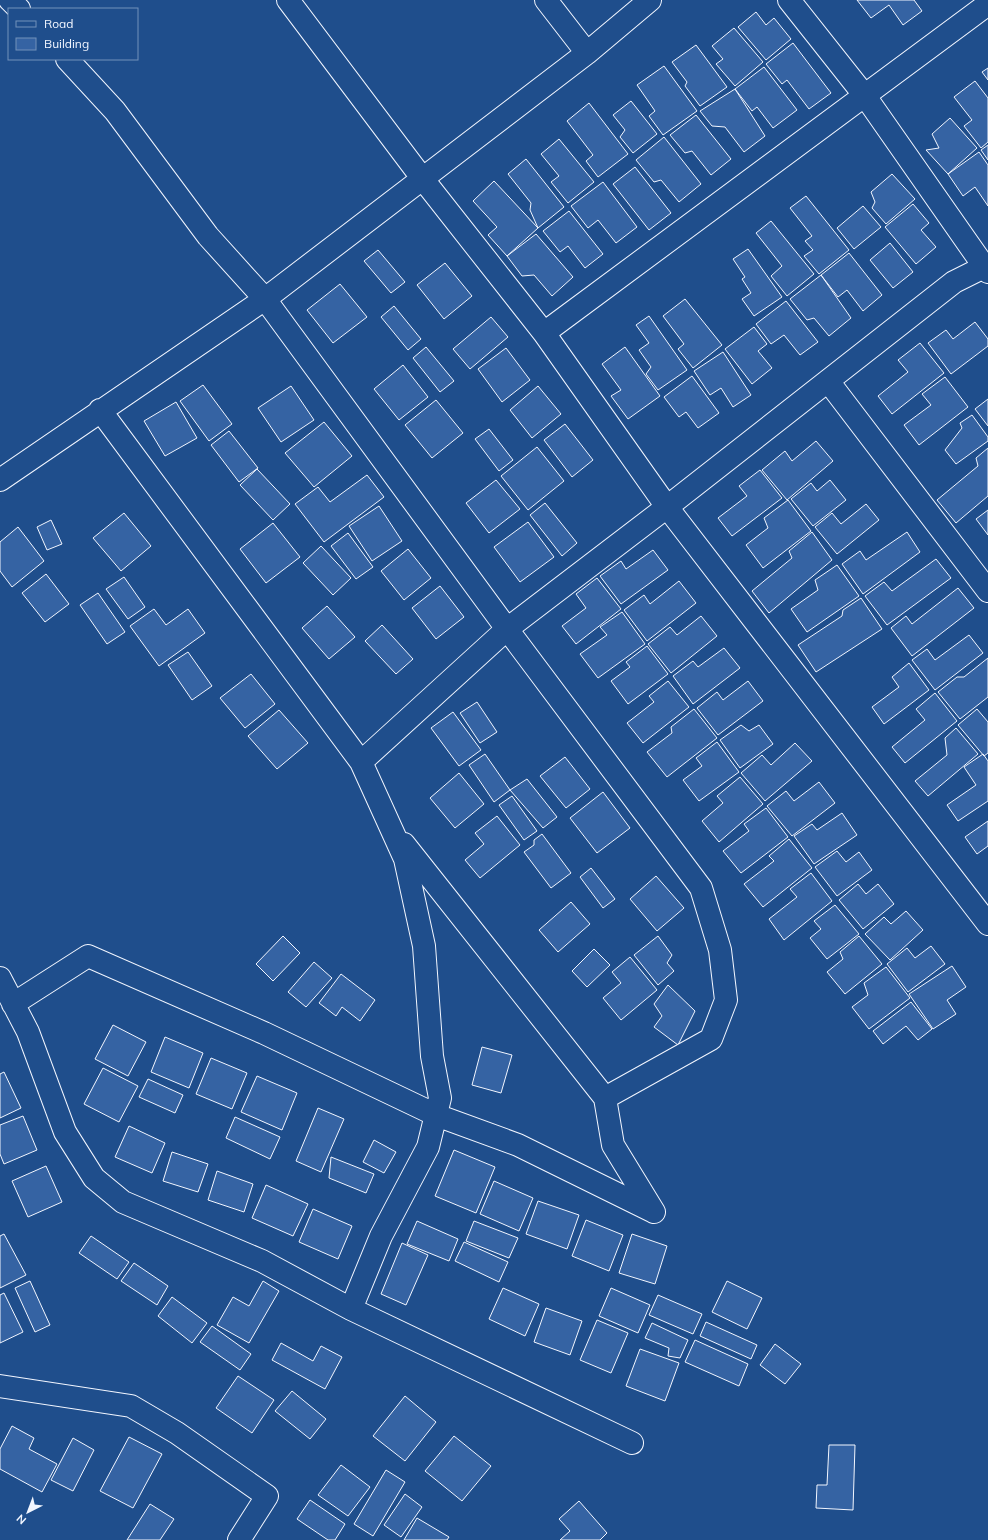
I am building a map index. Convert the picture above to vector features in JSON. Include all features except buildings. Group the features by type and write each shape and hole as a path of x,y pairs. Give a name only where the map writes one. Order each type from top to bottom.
{"street":[{"path":"10,0 18,8"},
{"path":"288,0 422,178 544,333 667,507 988,924"},
{"path":"546,0 587,53"},
{"path":"0,480 100,410 265,299 587,53 650,0"},
{"path":"361,762 507,629 667,507 954,282 986,268 865,96 789,0"},
{"path":"544,333 988,4"},
{"path":"68,60 115,111 208,236 265,299 507,629 701,888 720,950 726,1000 711,1039 605,1098"},
{"path":"828,381 988,591"},
{"path":"100,410 361,762 405,859 424,946 432,1056 440,1098 428,1147 381,1236 350,1309"},
{"path":"13,1004 88,956 264,1033 436,1115 518,1145 654,1212 613,1145 605,1098 390,826"},
{"path":"0,978 28,1032 65,1132 94,1178 123,1202 262,1260 350,1309 632,1443"},
{"path":"0,1386 131,1406 177,1433 267,1496 239,1540"}]}
